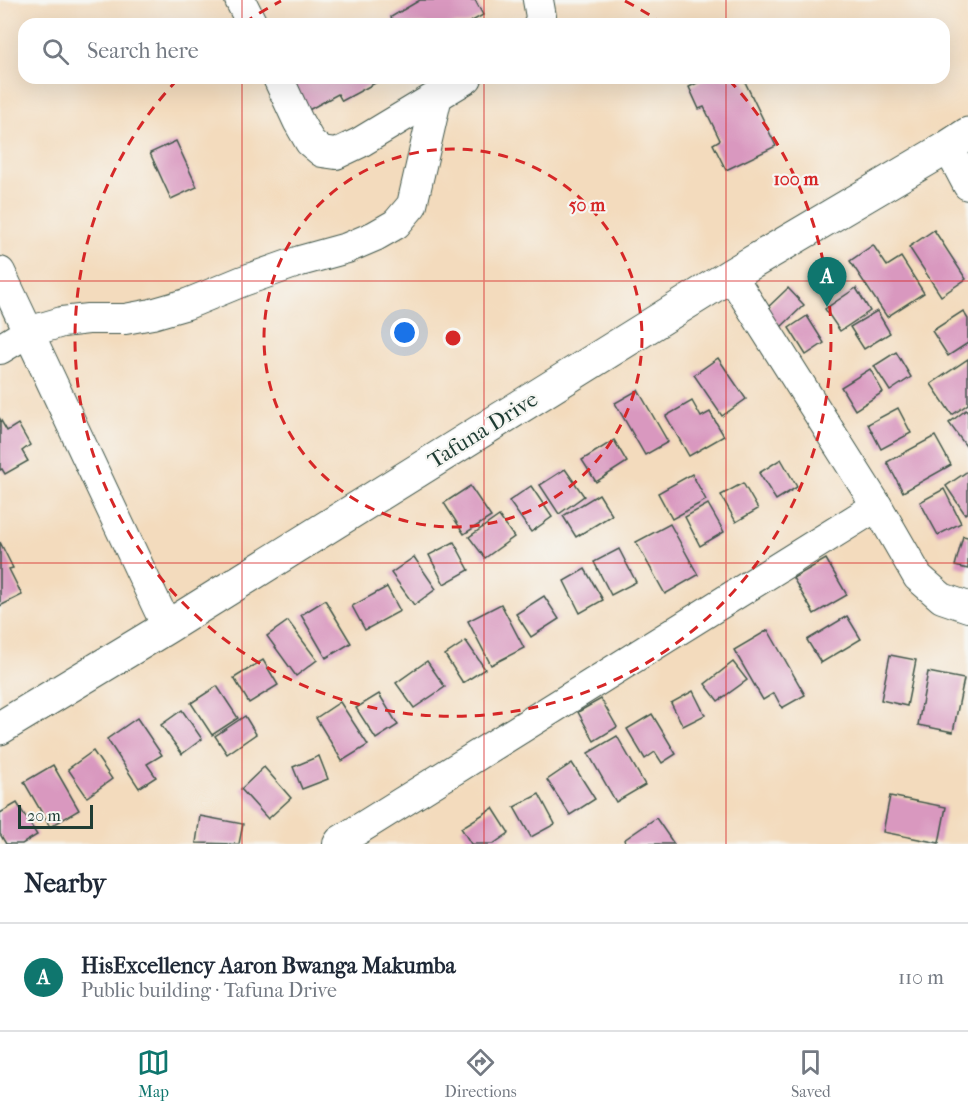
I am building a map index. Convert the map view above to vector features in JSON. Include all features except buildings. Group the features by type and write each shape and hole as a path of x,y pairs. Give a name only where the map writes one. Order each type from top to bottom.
{"main road":[{"name":"Tafuna Drive","path":"0,728 167,627 731,275 958,141"}],"street":[{"path":"240,0 249,18"},
{"path":"538,0 541,18"},
{"path":"281,84 310,142 322,152 336,154 359,143 457,84"},
{"path":"0,349 28,332 62,322 125,319 187,304 300,261 347,248 396,224 412,205 437,96"},
{"path":"958,141 968,184"},
{"path":"0,272 167,627"},
{"path":"731,275 877,506 918,577 942,597 968,607"},
{"path":"338,844 877,506"}],"place":[{"name":"HisExcellency Aaron Bwanga Makumba","path":"827,307"}]}
